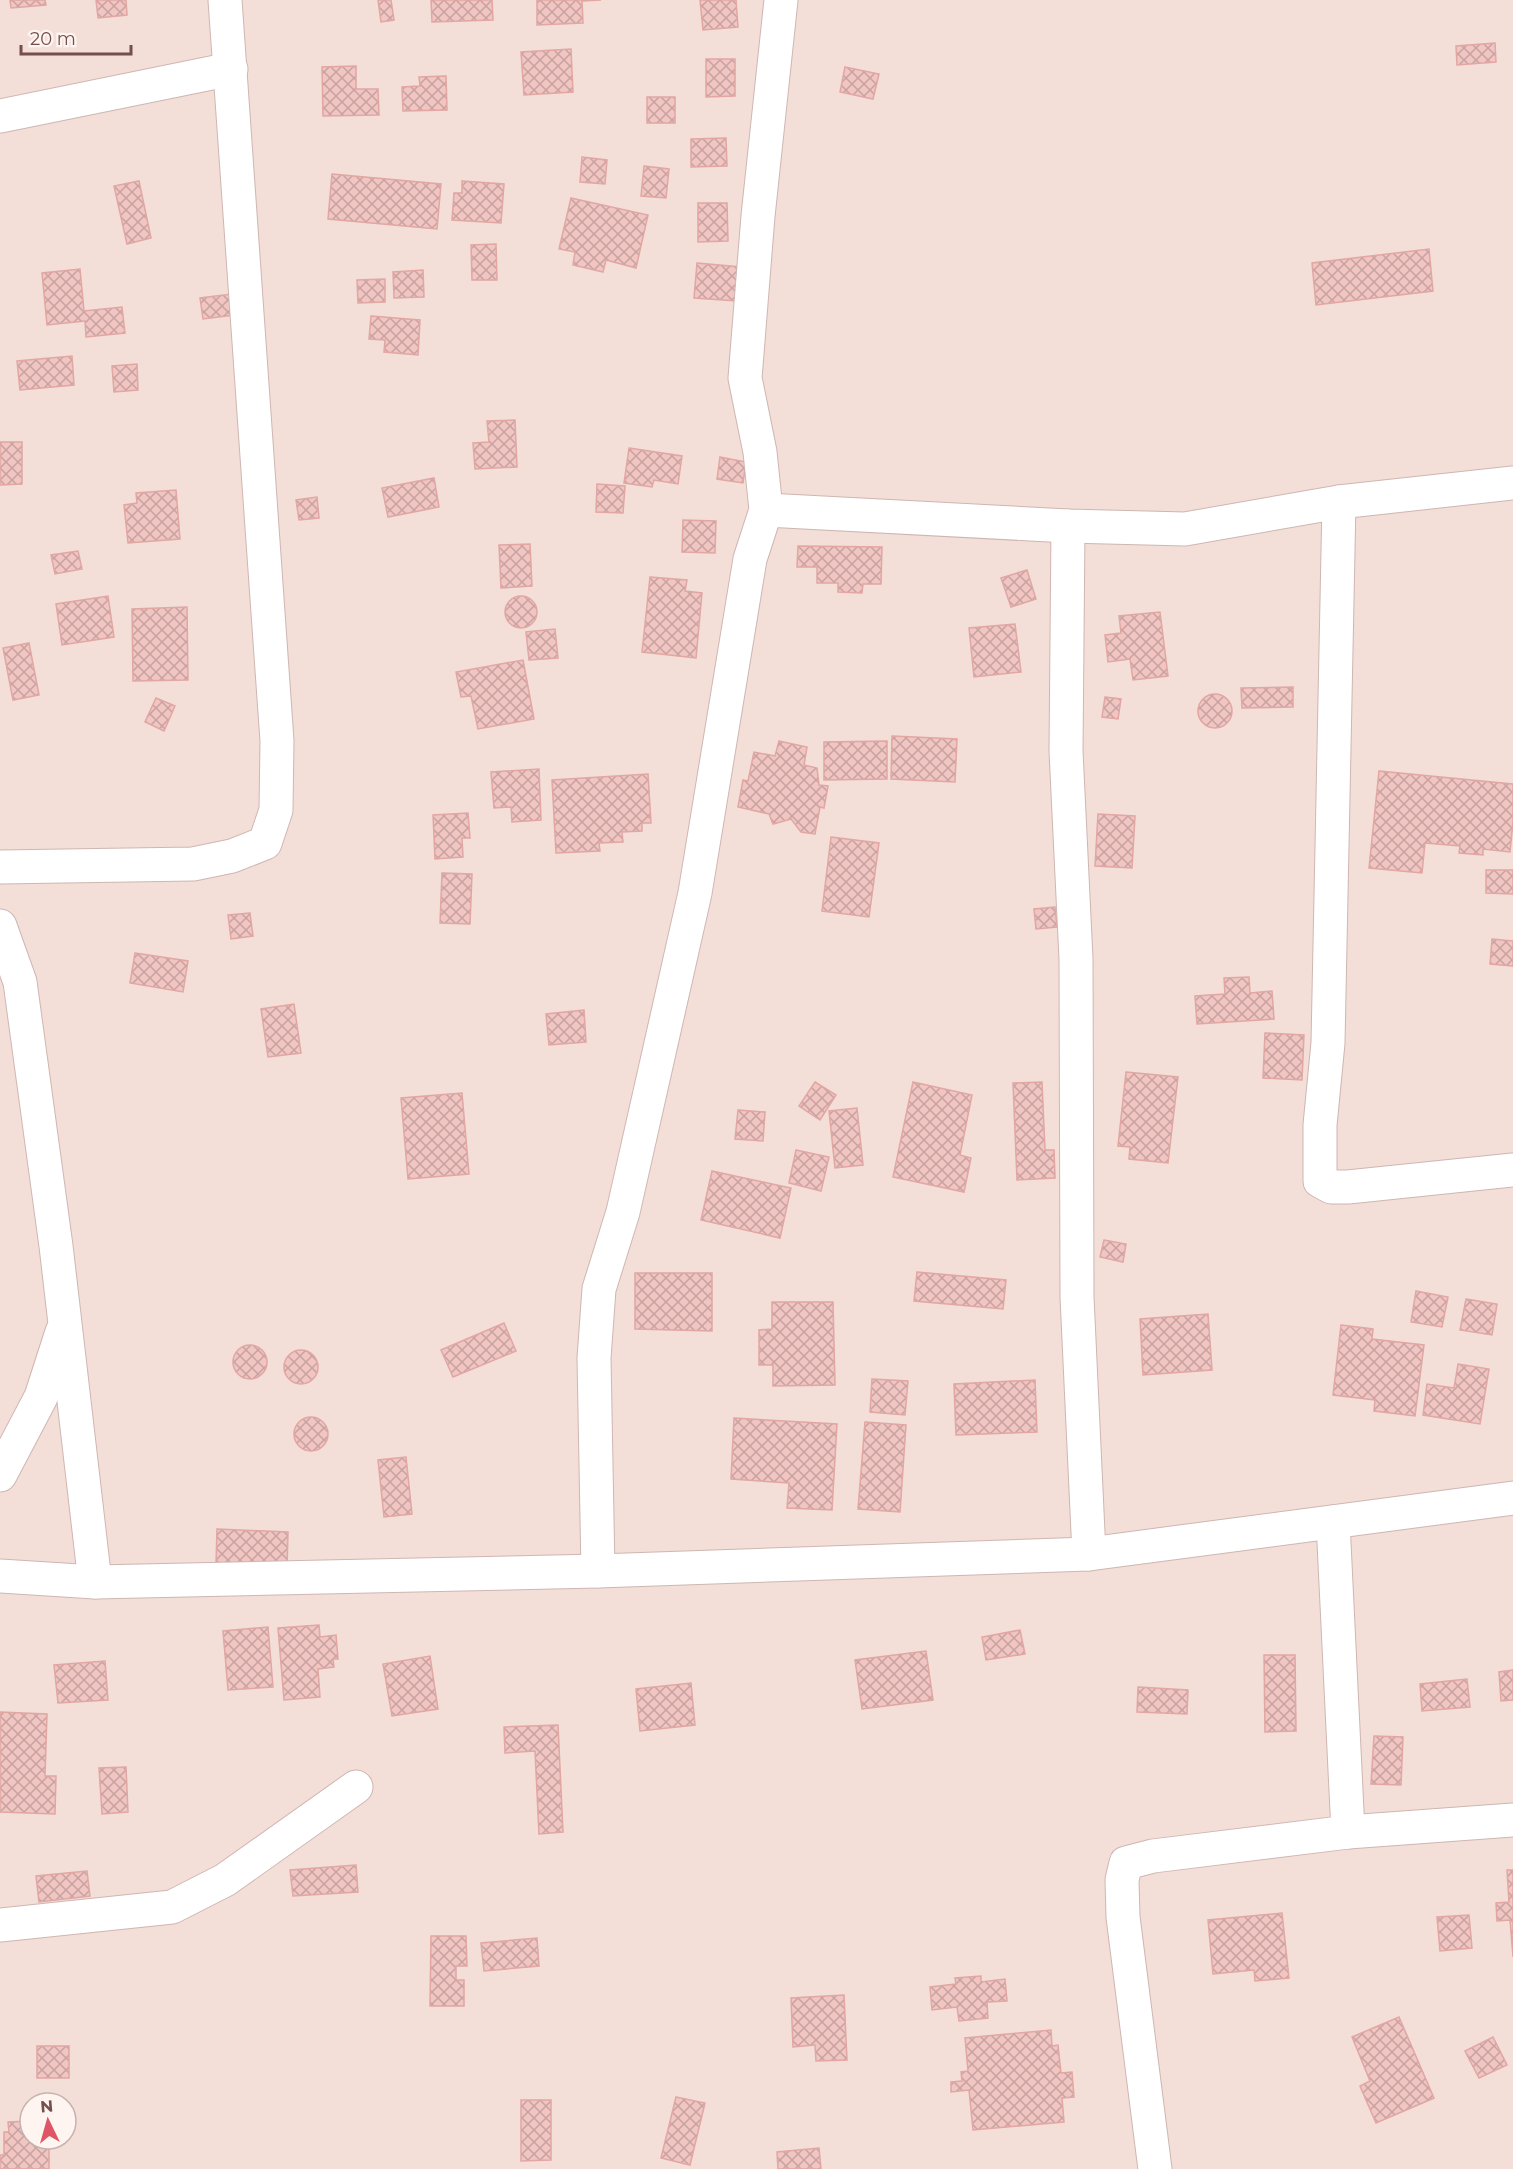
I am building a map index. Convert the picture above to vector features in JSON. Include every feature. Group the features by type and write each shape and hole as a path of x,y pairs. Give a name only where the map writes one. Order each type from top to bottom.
{"street":[{"path":"0,867 193,864 222,858 266,843 276,810 277,741 225,0"},
{"path":"598,1571 594,1358 599,1289 623,1212 695,893 750,559 766,510 760,452 745,378 758,216 780,0"},
{"path":"0,116 231,69"},
{"path":"766,510 1068,526 1185,529 1339,502 1513,483"},
{"path":"1339,502 1328,1043 1320,1125 1320,1181 1331,1188 1513,1170"},
{"path":"1068,526 1066,751 1076,959 1077,1297 1089,1554"},
{"path":"0,926 65,1321 95,1582"},
{"path":"0,1475 41,1397 65,1321"},
{"path":"0,1576 95,1582 598,1571 1089,1554 1513,1498"},
{"path":"1333,1522 1348,1832"},
{"path":"0,1925 172,1907 225,1881 356,1787"},
{"path":"1155,2169 1124,1917 1122,1880 1126,1863 1153,1856 1348,1832 1513,1820"}],"shaded area":[{"path":"0,0 1513,0 1513,2169 0,2169"}],"building":[{"path":"10,0 45,0 46,5 11,8"},
{"path":"96,0 126,0 127,15 98,18"},
{"path":"378,0 391,0 394,20 381,22"},
{"path":"431,0 492,0 493,20 432,22"},
{"path":"537,0 601,0 582,1 583,23 537,25"},
{"path":"700,0 736,0 738,27 703,30"},
{"path":"1495,43 1496,62 1457,65 1456,46"},
{"path":"571,49 573,92 524,95 521,52"},
{"path":"706,59 735,59 735,96 706,97"},
{"path":"356,66 356,89 378,89 379,115 323,116 322,67"},
{"path":"845,67 879,74 873,99 840,92"},
{"path":"446,76 447,110 403,111 402,87 420,86 419,77"},
{"path":"647,97 675,97 675,123 647,123"},
{"path":"726,138 727,166 691,167 691,139"},
{"path":"582,157 607,160 605,184 580,182"},
{"path":"644,166 669,169 666,198 641,196"},
{"path":"332,174 441,184 437,229 328,219"},
{"path":"139,181 151,238 127,244 114,186"},
{"path":"462,181 504,184 501,223 452,220 454,193 462,193"},
{"path":"571,198 648,215 636,268 606,260 603,272 573,265 575,252 559,249"},
{"path":"698,203 727,203 728,241 698,242"},
{"path":"496,244 497,280 472,280 471,245"},
{"path":"1429,249 1433,291 1316,305 1312,263"},
{"path":"697,263 741,267 737,301 694,298"},
{"path":"80,269 84,311 122,307 125,333 86,337 85,321 47,325 42,273"},
{"path":"423,270 424,297 394,298 393,272"},
{"path":"385,279 385,302 358,303 357,280"},
{"path":"232,294 234,315 203,319 200,298"},
{"path":"371,316 420,320 418,355 384,352 385,340 369,339"},
{"path":"72,356 74,385 20,390 17,361"},
{"path":"137,364 138,390 114,392 112,366"},
{"path":"515,420 517,467 475,469 473,443 489,442 487,421"},
{"path":"0,442 22,442 22,484 0,485"},
{"path":"629,448 682,456 678,484 654,480 652,487 624,483"},
{"path":"720,457 746,462 743,483 717,479"},
{"path":"434,478 439,507 388,517 382,488"},
{"path":"597,484 625,486 623,513 596,512"},
{"path":"176,490 180,539 128,543 124,505 137,503 136,493"},
{"path":"317,497 319,518 299,520 296,500"},
{"path":"683,520 716,521 715,553 682,552"},
{"path":"530,544 532,586 501,588 499,545"},
{"path":"798,546 882,547 881,584 863,584 862,593 838,592 838,583 817,583 817,567 797,567"},
{"path":"78,551 82,569 55,574 51,555"},
{"path":"1027,570 1036,599 1011,607 1001,578"},
{"path":"650,577 687,580 685,591 702,593 696,658 642,652"},
{"path":"108,596 114,637 62,645 56,604"},
{"path":"521,596 532,601 537,612 532,623 521,628 510,623 505,612 510,601"},
{"path":"187,607 188,680 133,681 132,609"},
{"path":"1160,612 1168,676 1133,680 1130,659 1108,662 1105,635 1121,633 1119,616"},
{"path":"1015,624 1021,672 974,677 969,628"},
{"path":"555,629 558,658 529,660 526,632"},
{"path":"29,643 39,695 13,700 3,648"},
{"path":"523,660 534,719 478,729 471,696 461,697 456,672"},
{"path":"1293,687 1293,707 1242,708 1241,688"},
{"path":"1215,694 1227,699 1232,711 1227,723 1215,728 1203,723 1198,711 1203,699"},
{"path":"1105,697 1121,699 1118,719 1102,717"},
{"path":"156,698 175,706 164,731 145,722"},
{"path":"892,736 957,739 955,782 891,779"},
{"path":"779,741 807,747 804,765 817,768 819,785 828,786 824,808 820,807 815,834 801,832 791,819 773,824 769,814 738,807 743,780 748,781 754,752 775,756"},
{"path":"887,741 887,779 824,780 824,742"},
{"path":"539,769 541,820 512,822 511,807 494,808 491,772"},
{"path":"1379,771 1513,784 1510,852 1483,849 1483,855 1459,853 1460,846 1425,843 1422,873 1369,868"},
{"path":"648,774 651,823 642,823 642,831 622,832 623,842 599,843 600,851 556,853 552,780"},
{"path":"468,813 470,838 462,838 463,857 435,859 433,815"},
{"path":"1098,814 1135,816 1132,868 1095,866"},
{"path":"831,837 879,843 869,917 822,911"},
{"path":"1486,870 1513,870 1513,894 1486,893"},
{"path":"442,873 472,874 470,924 440,923"},
{"path":"1055,907 1057,927 1036,929 1034,909"},
{"path":"250,913 253,936 231,939 228,915"},
{"path":"1492,939 1513,941 1513,966 1490,964"},
{"path":"135,953 188,961 183,992 130,983"},
{"path":"1249,977 1250,993 1272,991 1274,1019 1197,1024 1195,996 1225,994 1224,978"},
{"path":"294,1004 301,1053 268,1057 261,1009"},
{"path":"584,1010 586,1042 549,1045 546,1014"},
{"path":"1265,1033 1304,1035 1302,1080 1263,1078"},
{"path":"1126,1072 1178,1077 1168,1163 1129,1159 1130,1147 1118,1146"},
{"path":"815,1082 836,1095 820,1120 799,1106"},
{"path":"913,1082 972,1095 960,1155 971,1158 964,1192 893,1177"},
{"path":"1042,1082 1045,1150 1054,1150 1055,1178 1017,1180 1013,1083"},
{"path":"462,1093 469,1174 408,1179 401,1098"},
{"path":"857,1108 863,1165 835,1168 829,1111"},
{"path":"738,1110 765,1112 763,1141 735,1139"},
{"path":"796,1150 829,1157 821,1191 789,1183"},
{"path":"712,1171 791,1188 780,1238 701,1220"},
{"path":"1104,1240 1126,1244 1123,1262 1100,1257"},
{"path":"917,1272 1006,1280 1003,1309 914,1301"},
{"path":"635,1273 712,1273 712,1331 635,1329"},
{"path":"1416,1291 1448,1297 1442,1327 1411,1322"},
{"path":"1466,1299 1497,1304 1492,1335 1460,1330"},
{"path":"772,1302 833,1302 835,1385 773,1386 773,1365 759,1365 759,1330 772,1329"},
{"path":"1208,1314 1212,1370 1143,1375 1140,1319"},
{"path":"504,1323 516,1351 453,1377 441,1350"},
{"path":"1341,1325 1373,1329 1372,1339 1424,1345 1415,1416 1374,1411 1375,1400 1333,1395"},
{"path":"250,1345 262,1350 267,1362 262,1374 250,1379 238,1374 233,1362 238,1350"},
{"path":"301,1350 313,1355 318,1367 313,1379 301,1384 289,1379 284,1367 289,1355"},
{"path":"1458,1364 1489,1369 1480,1424 1423,1415 1427,1384 1454,1388"},
{"path":"872,1379 908,1381 905,1415 870,1412"},
{"path":"1035,1380 1037,1432 956,1435 954,1384"},
{"path":"311,1417 323,1422 328,1434 323,1446 311,1451 299,1446 294,1434 299,1422"},
{"path":"734,1418 837,1424 832,1510 787,1508 789,1483 731,1479"},
{"path":"865,1422 906,1425 900,1512 858,1509"},
{"path":"406,1457 412,1514 384,1517 378,1460"},
{"path":"217,1529 288,1532 287,1568 216,1565"},
{"path":"319,1625 320,1637 336,1635 338,1659 333,1659 334,1667 318,1669 320,1697 284,1700 278,1628"},
{"path":"268,1627 273,1687 228,1690 223,1631"},
{"path":"1020,1630 1025,1654 986,1660 982,1637"},
{"path":"926,1651 933,1700 862,1709 855,1660"},
{"path":"1264,1655 1295,1655 1296,1731 1265,1732"},
{"path":"430,1656 438,1709 392,1716 383,1664"},
{"path":"105,1661 108,1700 58,1703 54,1665"},
{"path":"1513,1670 1513,1700 1501,1701 1499,1672"},
{"path":"1467,1679 1470,1707 1422,1711 1420,1684"},
{"path":"691,1683 695,1725 640,1731 636,1689"},
{"path":"1138,1687 1188,1690 1187,1714 1137,1712"},
{"path":"0,1712 47,1714 45,1776 56,1776 55,1814 0,1812"},
{"path":"558,1725 563,1832 539,1834 535,1751 505,1753 504,1727"},
{"path":"1374,1736 1403,1737 1401,1785 1371,1784"},
{"path":"126,1767 128,1812 102,1814 99,1768"},
{"path":"356,1865 358,1892 293,1896 290,1870"},
{"path":"1507,1870 1513,1870 1513,1957 1510,1920 1497,1921 1496,1903 1509,1902"},
{"path":"87,1871 90,1896 39,1902 36,1876"},
{"path":"1282,1913 1289,1978 1255,1981 1254,1970 1213,1974 1208,1920"},
{"path":"1469,1915 1472,1948 1440,1951 1437,1917"},
{"path":"431,1936 466,1936 467,1966 456,1966 456,1980 464,1980 464,2006 430,2006"},
{"path":"537,1938 539,1966 484,1971 481,1943"},
{"path":"981,1976 981,1982 1005,1979 1007,2001 987,2002 988,2018 959,2021 957,2007 932,2010 930,1987 956,1984 955,1978"},
{"path":"844,1995 847,2060 816,2061 815,2045 793,2047 791,1998"},
{"path":"1399,2017 1434,2098 1376,2123 1360,2086 1370,2081 1352,2037"},
{"path":"1051,2030 1052,2046 1058,2045 1061,2073 1072,2072 1074,2097 1062,2098 1064,2122 973,2130 969,2090 951,2092 951,2082 962,2081 961,2072 968,2071 965,2038"},
{"path":"1493,2037 1507,2065 1479,2078 1465,2051"},
{"path":"37,2046 69,2046 69,2078 37,2078"},
{"path":"676,2097 705,2103 690,2165 661,2158"},
{"path":"521,2100 551,2100 551,2160 521,2161"},
{"path":"8,2122 18,2122 18,2151 49,2151 49,2169 0,2169 0,2155 4,2155 4,2132 9,2132"},
{"path":"819,2148 821,2169 778,2169 777,2152"}]}
